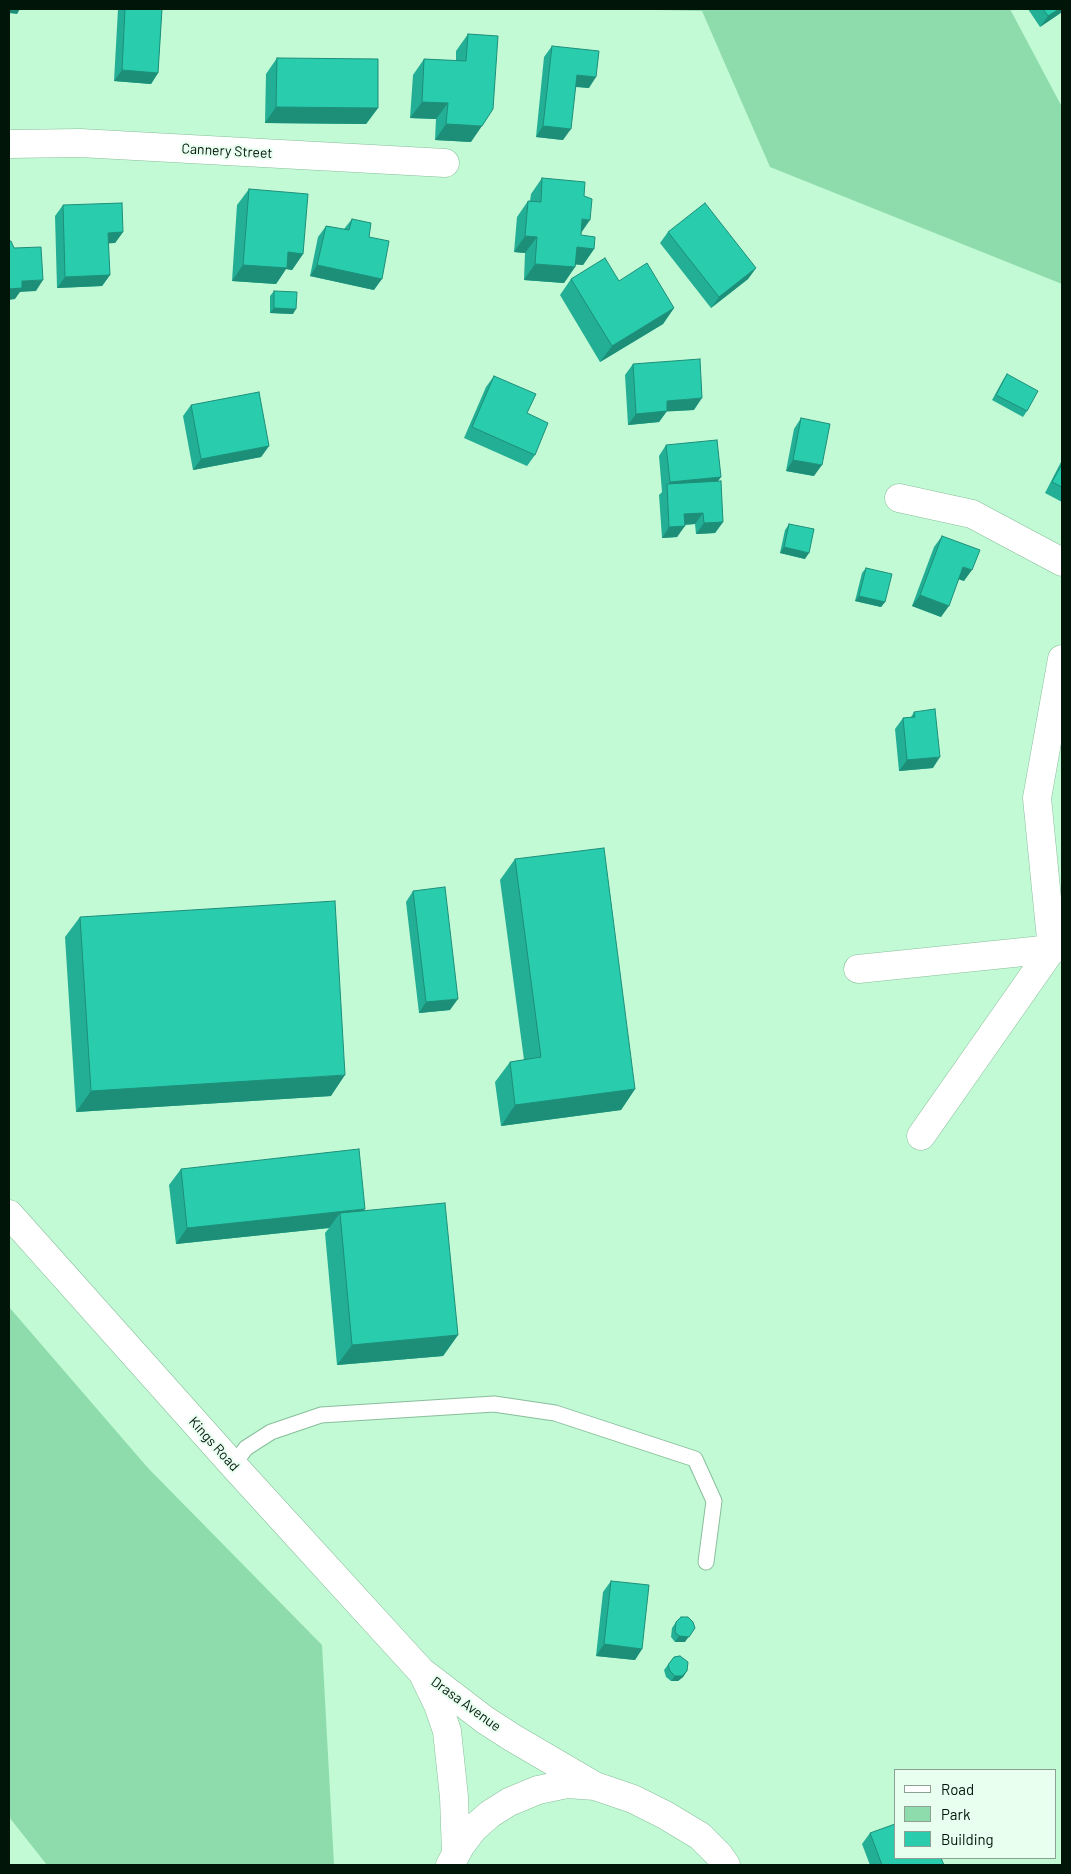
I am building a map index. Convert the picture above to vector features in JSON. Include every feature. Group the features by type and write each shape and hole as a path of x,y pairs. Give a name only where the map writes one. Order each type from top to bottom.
{"main road":[{"name":"Cannery Street","path":"9,144 80,143 445,163"},
{"path":"899,498 972,514 1062,562"},
{"path":"921,1136 1057,948 1036,798 1062,659"},
{"path":"858,969 1057,948"},
{"name":"Kings Road","path":"9,1214 233,1465 421,1671"},
{"name":"Drasa Avenue","path":"421,1671 513,1738 594,1786"},
{"name":"Drasa Avenue","path":"421,1671 438,1705 447,1731 454,1797 453,1859"},
{"path":"453,1859 473,1829 508,1802 538,1790 567,1784 594,1786 633,1799 700,1836 719,1854 726,1865"}],"lane":[{"path":"233,1465 246,1448 271,1432 321,1415 494,1404 555,1413 695,1459 714,1501 706,1562"}],"green space":[{"path":"609,9 1010,9 1062,107 1062,284 770,167 702,11"},
{"path":"9,1307 148,1468 322,1645 334,1865 47,1865 9,1817"}],"building":[{"path":"125,9 162,9 158,73 122,70"},
{"path":"1043,9 1059,9 1048,16"},
{"path":"468,34 498,36 493,109 482,126 446,124 448,103 422,102 424,59 466,61"},
{"path":"552,46 599,51 596,77 577,75 571,129 543,126"},
{"path":"277,58 378,59 378,108 276,107"},
{"path":"542,178 585,182 584,196 592,199 590,220 582,219 581,235 595,237 594,249 577,247 575,267 535,264 537,237 525,236 528,201 541,202"},
{"path":"249,189 308,194 303,254 288,252 287,268 243,265"},
{"path":"122,203 123,232 108,233 110,275 65,277 63,205"},
{"path":"705,203 756,268 719,297 668,232"},
{"path":"352,219 371,223 369,237 389,241 382,279 317,265 326,226 349,230"},
{"path":"9,241 11,241 14,248 41,247 43,280 22,281 22,288 9,289"},
{"path":"605,258 619,281 647,263 674,308 612,346 571,279"},
{"path":"274,291 297,292 296,309 274,308"},
{"path":"700,359 702,398 667,401 667,411 636,414 633,364"},
{"path":"1007,374 1038,391 1027,411 996,395"},
{"path":"494,376 536,394 527,413 548,423 535,455 472,427"},
{"path":"259,392 269,446 201,459 191,405"},
{"path":"801,418 830,424 822,465 793,460"},
{"path":"717,440 721,477 670,482 666,445"},
{"path":"1062,464 1062,487 1052,482"},
{"path":"721,481 723,522 704,523 703,513 684,514 685,526 669,527 667,484"},
{"path":"789,524 814,529 809,553 784,547"},
{"path":"942,536 980,550 972,570 963,567 949,606 920,595"},
{"path":"866,568 892,574 885,602 859,596"},
{"path":"935,709 940,757 907,760 903,718 915,717 914,712"},
{"path":"604,848 635,1089 515,1105 510,1062 541,1057 515,859"},
{"path":"445,887 458,999 426,1002 413,891"},
{"path":"335,901 345,1075 91,1091 80,917"},
{"path":"359,1149 365,1209 187,1228 181,1169"},
{"path":"445,1203 458,1335 352,1345 340,1213"},
{"path":"611,1581 649,1585 642,1649 604,1644"},
{"path":"681,1617 688,1617 693,1622 695,1628 689,1637 679,1636 675,1632 676,1622"},
{"path":"680,1656 688,1662 687,1671 682,1676 675,1676 670,1671 668,1665 674,1657"},
{"path":"894,1824 894,1859 941,1859 944,1865 882,1865 870,1833"}]}
